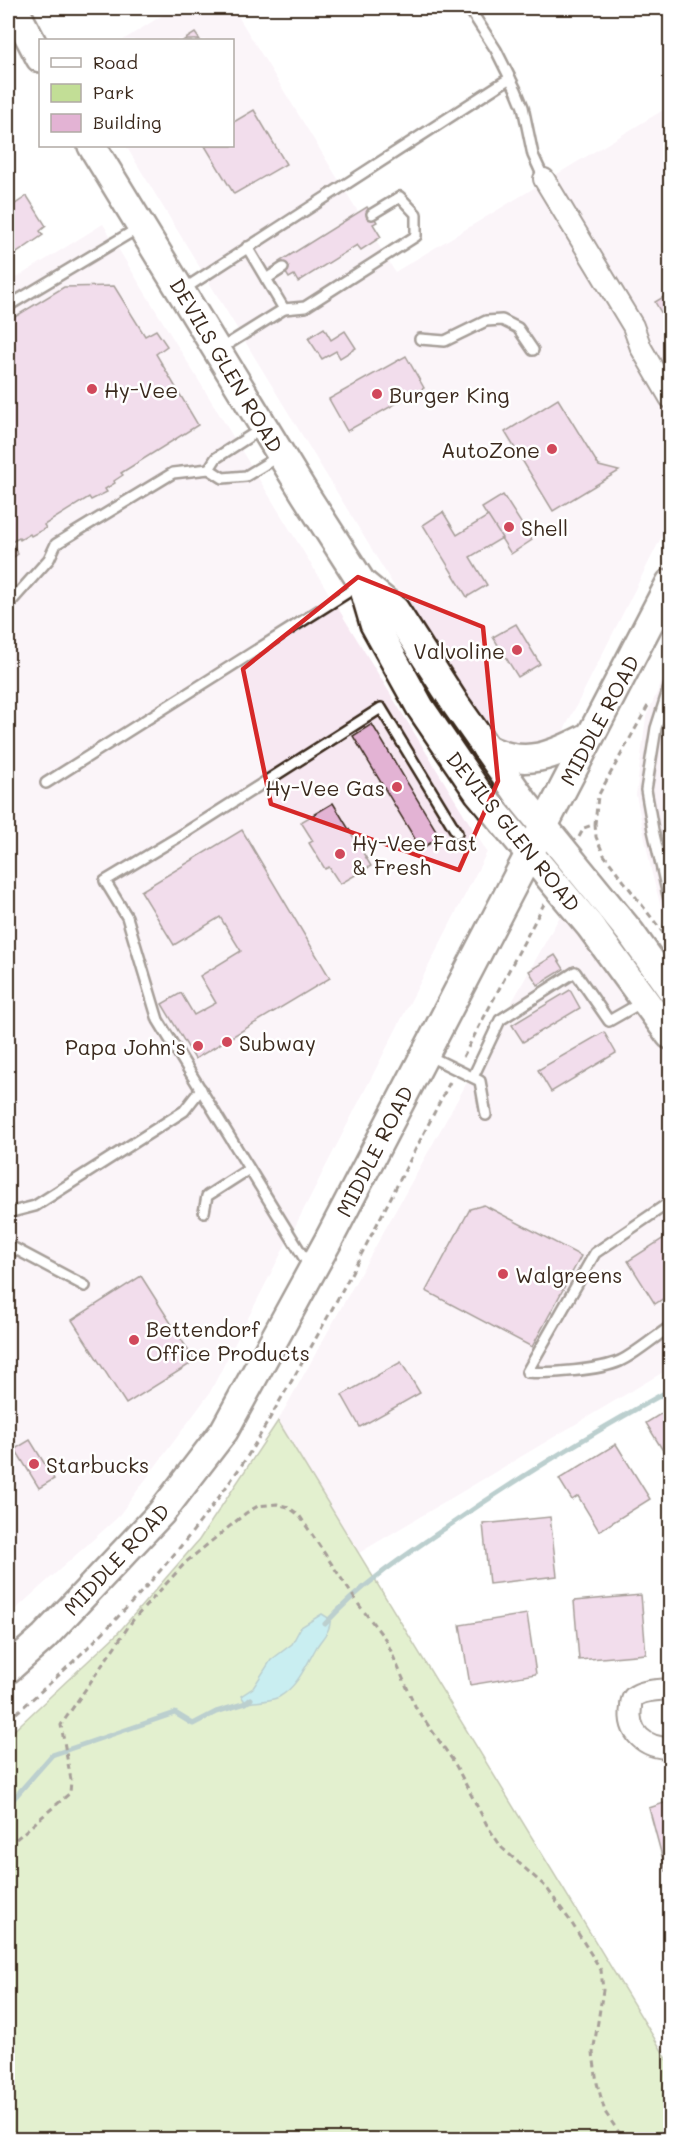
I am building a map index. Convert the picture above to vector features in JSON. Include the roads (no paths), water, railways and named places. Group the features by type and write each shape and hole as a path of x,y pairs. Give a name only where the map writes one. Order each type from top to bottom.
{"main road":[{"path":"12,10 39,56"},
{"name":"DEVILS GLEN ROAD","path":"93,147 362,583 374,624 420,707 478,792 590,926 660,992"},
{"name":"DEVILS GLEN ROAD","path":"362,583 395,610 456,705 524,802 630,932 660,992 670,1035"},
{"name":"MIDDLE ROAD","path":"8,1669 44,1637 161,1513 224,1431 312,1271 670,583"},
{"path":"486,748 497,754 522,760 562,750 590,736"}],"street":[{"path":"544,179 633,326 641,348 670,399"},
{"path":"670,1689 637,1694 632,1700 629,1717 633,1731 641,1741 670,1748"}],"lane":[{"path":"469,8 496,50 523,107 533,155 544,179"},
{"path":"182,291 510,78"},
{"path":"218,350 284,309 305,307 416,236 416,214 400,197 372,214"},
{"path":"8,306 142,226"},
{"path":"247,247 284,309"},
{"path":"266,279 284,268"},
{"path":"420,339 445,341 486,321 502,320 518,328 533,350"},
{"path":"208,469 216,458 265,427"},
{"path":"8,604 49,559 56,544 172,473 208,469 223,478 246,476 282,455"},
{"path":"46,783 362,583"},
{"path":"670,684 656,728 646,789 670,903"},
{"path":"312,1271 158,1020 128,917 105,880 199,824 381,708 457,833"},
{"path":"660,858 670,853"},
{"path":"473,1077 500,1020 575,972 609,1021 660,992"},
{"path":"424,1053 480,1081 486,1114"},
{"path":"8,1214 35,1206 184,1111 201,1089"},
{"path":"204,1212 207,1196 249,1168"},
{"path":"670,1202 595,1253 527,1372 542,1373 600,1366 620,1361 670,1327"},
{"path":"8,1245 85,1286"}],"water":[{"path":"322,1614 330,1619 329,1627 305,1669 291,1688 275,1699 246,1703 241,1696 253,1688 271,1660 292,1644 301,1627"}],"waterway":[{"path":"325,1624 353,1596 383,1572 474,1508 613,1422 670,1390"},
{"path":"8,1805 52,1755 175,1713 193,1724 216,1712 246,1703 251,1699"}],"place":[{"name":"Hy-Vee","path":"92,389"},
{"name":"Burger King","path":"377,394"},
{"name":"AutoZone","path":"552,449"},
{"name":"Shell","path":"509,527"},
{"name":"Valvoline","path":"517,650"},
{"name":"Hy-Vee Gas","path":"397,787"},
{"name":"Hy-Vee Fast & Fresh","path":"340,854"},
{"name":"Subway","path":"227,1042"},
{"name":"Papa John's","path":"198,1046"},
{"name":"Walgreens","path":"503,1274"},
{"name":"Bettendorf Office Products","path":"134,1340"},
{"name":"Starbucks","path":"34,1464"}]}
